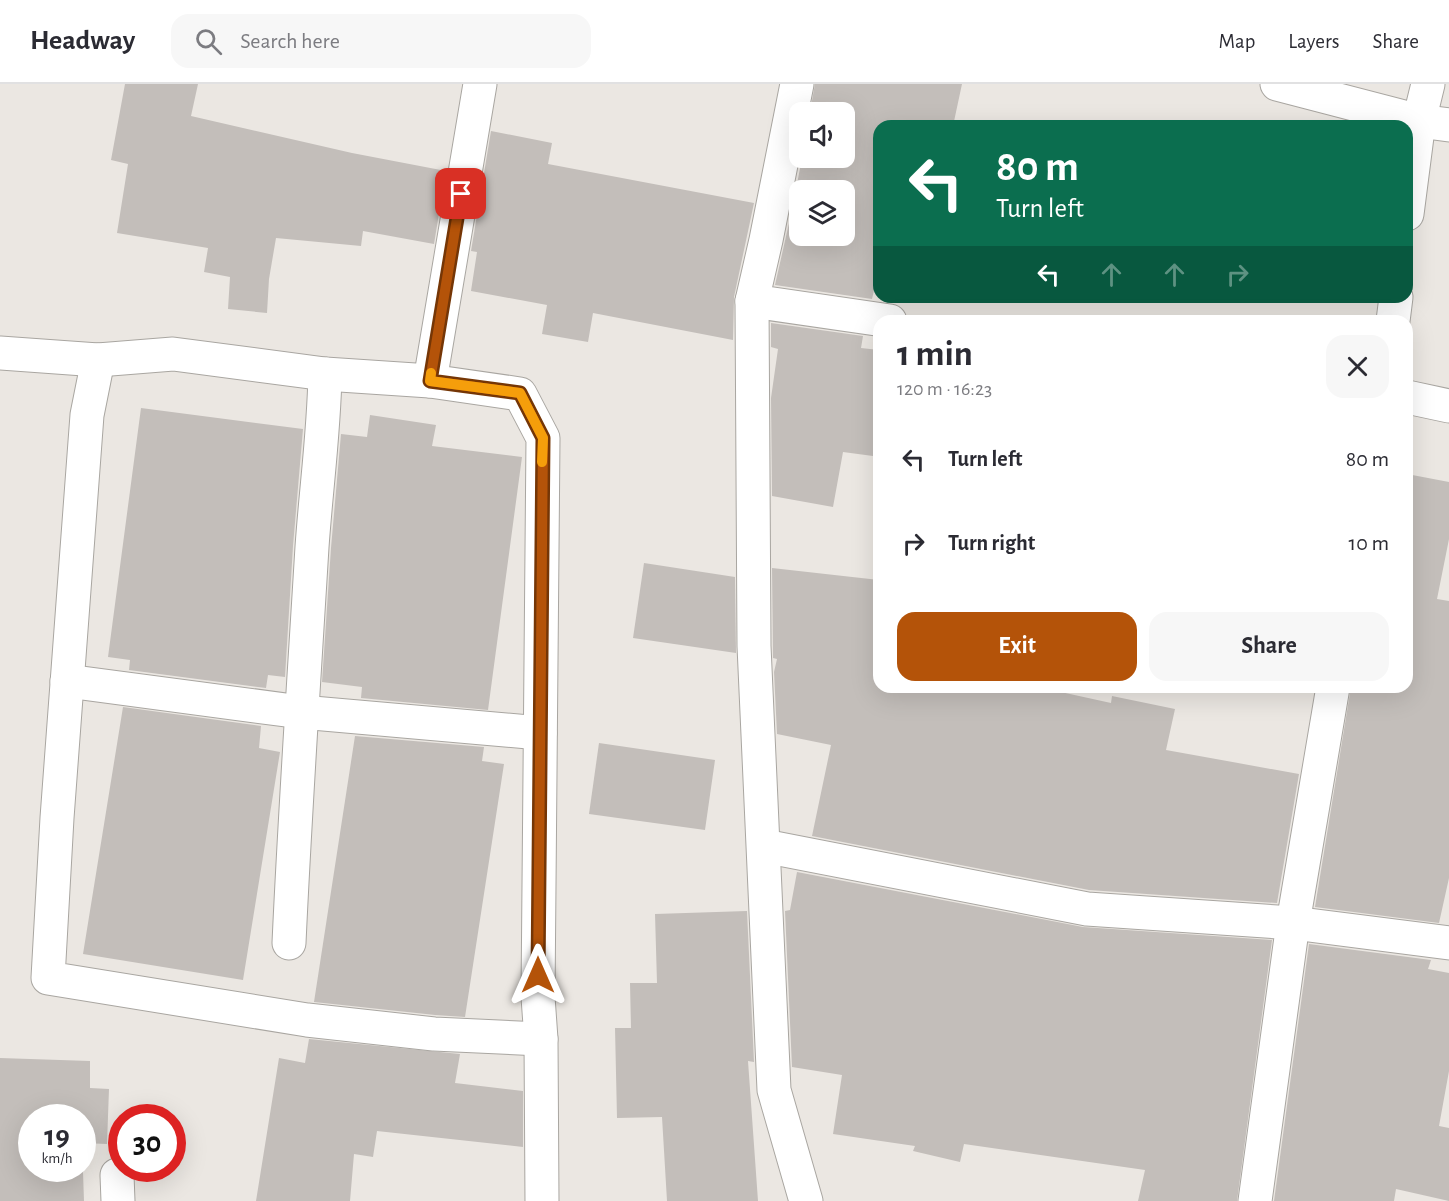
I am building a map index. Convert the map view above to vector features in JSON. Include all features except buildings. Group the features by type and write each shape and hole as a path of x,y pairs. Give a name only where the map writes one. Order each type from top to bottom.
{"street":[{"path":"430,381 480,84"},
{"path":"797,84 752,301 754,646 774,1090 806,1201"},
{"path":"1277,84 1434,123"},
{"path":"1413,194 1434,123 1428,84"},
{"path":"752,301 873,319"},
{"path":"0,353 98,360 173,354 325,374 430,381 520,393 543,438 538,997 541,1039 542,1201"},
{"path":"98,360 87,415 48,978 308,1020 434,1034 541,1039"},
{"path":"290,943 301,712 325,374"},
{"path":"1413,398 1449,406"},
{"path":"68,681 301,712 540,733"},
{"path":"1255,1201 1293,923 1332,693"},
{"path":"764,846 1088,909 1293,923 1449,943"}],"slow traffic":[{"path":"431,373 430,381 520,393 543,438 542,462"}],"route":[{"path":"461,194 430,381 520,393 543,438 538,975"}]}
